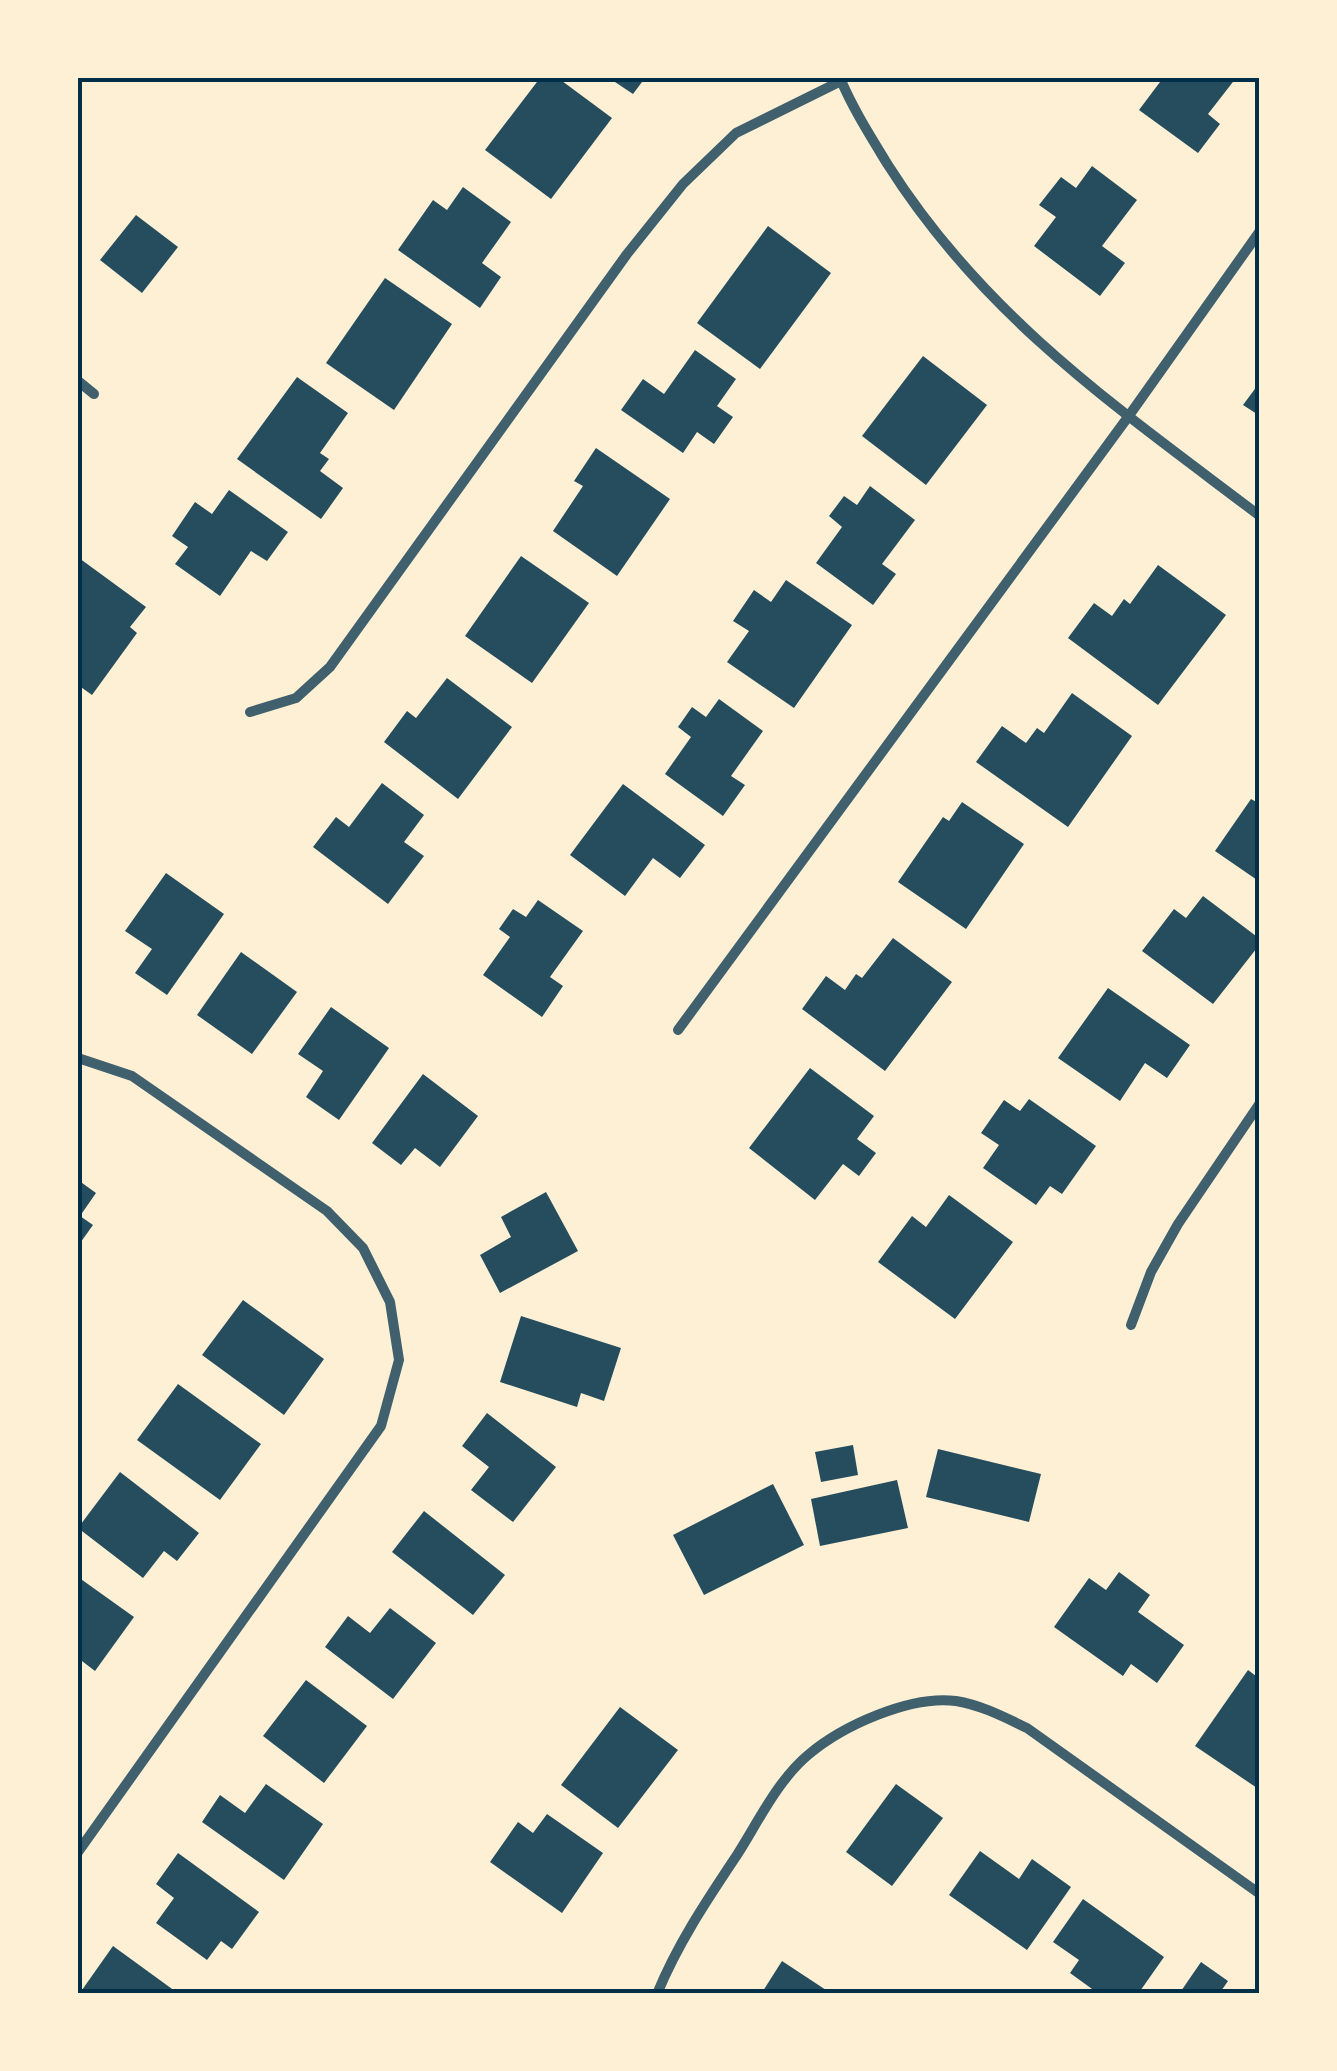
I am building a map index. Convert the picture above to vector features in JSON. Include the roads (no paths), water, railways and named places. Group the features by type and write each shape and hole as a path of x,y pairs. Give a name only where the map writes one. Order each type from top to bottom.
{"street":[{"path":"250,712 296,698 330,667 627,254 684,184 736,133 841,80 860,120 907,195 956,259 1008,316 1128,417 1260,516"},
{"path":"678,1030 1260,232"},
{"path":"78,381 94,394"},
{"path":"78,1058 132,1076 327,1211 363,1248 390,1302 398,1360 382,1426 78,1852"},
{"path":"1131,1324 1150,1272 1178,1224 1260,1103"},
{"path":"657,1994 680,1942 806,1756 852,1725 918,1703 953,1701 985,1708 1027,1728 1260,1894"}]}
